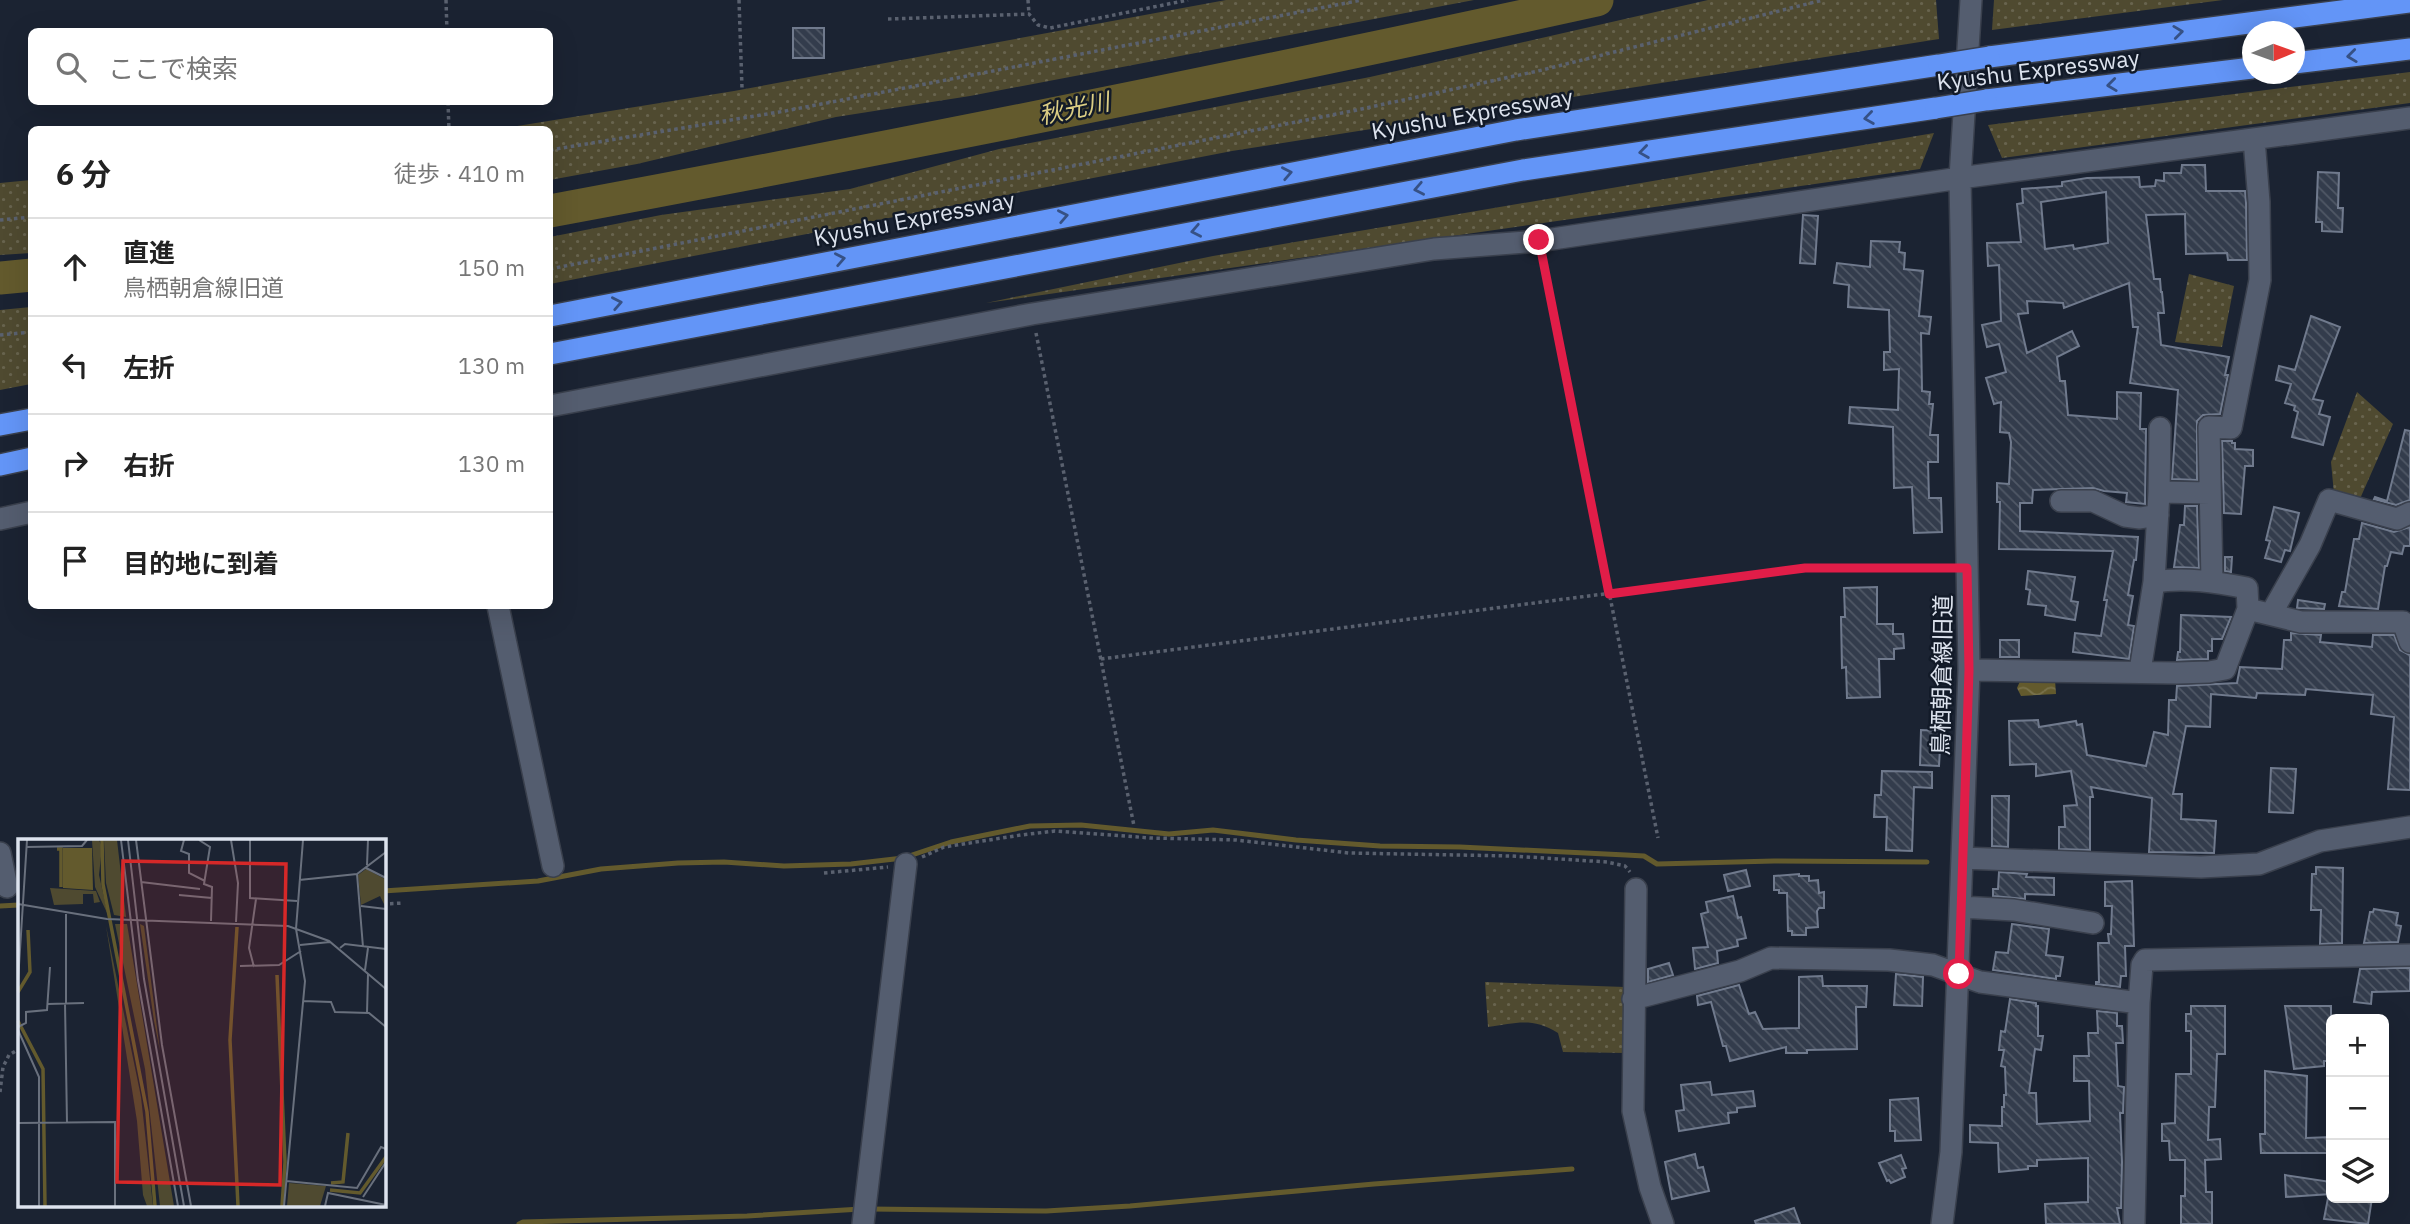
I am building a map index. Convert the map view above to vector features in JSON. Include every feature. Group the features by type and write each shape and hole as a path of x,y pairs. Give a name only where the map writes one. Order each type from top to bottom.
{"highway":[{"name":"Kyushu Expressway","path":"553,315 1516,130 1989,57 2410,2"},
{"path":"2305,62 2410,49"},
{"name":"Kyushu Expressway","path":"553,353 1523,170 1986,100 2242,69"},
{"path":"0,425 28,420"},
{"path":"0,465 28,459"}],"street":[{"name":"鳥栖朝倉線旧道","path":"1942,1224 1951,1152 1969,670 1960,178 1971,0"},
{"path":"553,404 1032,314 1434,249 1539,240 1960,178 2410,118"},
{"path":"2212,582 2209,427 2231,428 2260,280 2259,202 2254,139"},
{"path":"2140,670 2154,582 2160,428"},
{"path":"2159,492 2210,493"},
{"path":"2271,614 2310,545 2329,500 2397,519 2410,513"},
{"path":"2061,501 2093,501 2125,516 2140,518 2158,515"},
{"path":"0,519 28,513"},
{"path":"1969,670 2209,672 2225,669 2248,608 2247,588 2172,579 2154,582"},
{"path":"2248,608 2301,622 2403,622 2410,642"},
{"path":"499,609 553,866"},
{"path":"1963,858 2201,867 2247,864 2259,863 2320,841 2410,827"},
{"path":"0,853 6,887"},
{"path":"863,1224 906,864"},
{"path":"1636,889 1633,1111 1650,1186 1663,1224"},
{"path":"1961,907 2014,910 2093,923"},
{"path":"2134,1224 2139,1003 2142,965 2145,960 2410,956"},
{"path":"1633,999 1740,971 1771,958 1889,960 1933,965 1979,982 2139,1003"}],"path":[{"path":"446,0 447,28"},
{"path":"739,0 742,88"},
{"path":"1028,0 1028,13 1038,25 1050,27 1188,0"},
{"path":"553,149 798,108 1362,0"},
{"path":"553,268 1392,102 1538,71 1823,0"},
{"path":"888,19 1028,13"},
{"path":"448,105 449,126"},
{"path":"0,220 28,217"},
{"path":"1539,240 1658,838"},
{"path":"1032,314 1135,826"},
{"path":"0,334 28,332"},
{"path":"1101,659 1805,568 1967,568"},
{"path":"824,873 906,864 944,848 1055,831 1151,838 1236,840 1349,853 1512,856 1608,862 1625,866 1632,874 1636,889"},
{"path":"385,904 404,903"},
{"path":"0,1092 3,1067 9,1055 18,1050"}],"shaded area":[{"path":"1226,0 1474,0 970,96 836,117 637,164 553,179 553,126 518,126 734,91"},
{"path":"1708,0 1936,0 1939,39 1232,151 553,283 553,236 661,215 850,189 999,149 1370,77"},
{"path":"1994,0 2223,0 1992,30"},
{"path":"2410,72 2410,103 2002,158 1988,125"},
{"path":"1934,133 1920,169 986,303 1213,256"},
{"path":"28,180 28,253 0,255 0,183"},
{"path":"2189,274 2234,286 2222,347 2175,342"},
{"path":"28,307 28,385 0,390 0,310"},
{"path":"2357,392 2393,424 2359,501 2334,494 2331,462"},
{"path":"1485,982 1625,987 1626,1053 1563,1052 1558,1033 1532,1023 1488,1027"}],"water":[{"path":"2021,679 2055,680 2056,694 2021,696 2017,688"}],"building":[{"path":"793,28 824,28 824,58 793,58"},
{"path":"2182,165 2205,165 2206,191 2245,191 2246,203 2247,260 2228,260 2227,253 2186,254 2185,214 2146,215 2154,279 2160,279 2162,292 2164,313 2158,313 2161,345 2229,357 2220,414 2203,415 2197,421 2197,480 2172,479 2178,390 2130,383 2138,327 2133,327 2129,283 2064,308 2063,303 2027,301 2028,313 2018,314 2027,353 2072,331 2079,346 2057,357 2060,381 2065,381 2068,415 2117,419 2117,392 2141,393 2140,429 2146,429 2145,504 2126,502 2127,493 2093,488 2033,490 2032,503 2020,503 2020,531 2138,537 2128,595 2133,596 2128,625 2134,626 2129,659 2073,652 2075,633 2101,636 2113,551 1999,549 2000,502 1997,502 1997,483 2009,484 2011,442 2009,433 2000,432 2001,402 1994,404 1986,378 2006,372 1999,344 1987,347 1982,325 2001,321 1999,265 1988,266 1987,243 2021,242 2017,204 2023,203 2022,189 2062,186 2062,182 2087,178 2139,177 2140,187 2155,186 2156,180 2164,181 2164,173 2181,173","holes":["2106,192 2108,243 2074,249 2073,245 2045,249 2041,202"]},
{"path":"2318,172 2339,173 2338,208 2343,208 2342,232 2322,231 2322,222 2316,222"},
{"path":"1803,215 1818,216 1815,264 1800,263"},
{"path":"1871,241 1900,242 1899,252 1905,253 1904,269 1923,271 1919,316 1931,317 1929,334 1921,333 1922,391 1930,392 1929,404 1933,404 1930,435 1938,435 1938,462 1928,462 1929,498 1941,498 1942,532 1914,533 1912,487 1894,488 1893,427 1849,423 1850,407 1898,410 1899,369 1884,370 1884,352 1890,352 1889,310 1848,307 1849,285 1834,283 1837,263 1870,267"},
{"path":"2311,316 2340,327 2313,399 2323,401 2319,414 2330,417 2323,445 2292,437 2298,412 2294,410 2295,406 2285,403 2291,384 2276,380 2279,366 2295,370"},
{"path":"2405,430 2410,431 2410,500 2396,505 2374,499 2375,497 2387,501"},
{"path":"2222,441 2232,441 2235,443 2235,449 2253,450 2253,466 2245,466 2241,514 2224,513"},
{"path":"2185,506 2197,506 2199,568 2174,567 2180,525 2184,525"},
{"path":"2274,507 2299,513 2290,551 2285,550 2281,562 2265,558 2270,541 2266,540"},
{"path":"2362,523 2394,532 2410,527 2410,546 2404,546 2402,554 2391,552 2385,566 2378,609 2339,606 2342,592 2345,592 2354,539 2359,539"},
{"path":"2225,557 2232,557 2231,572 2225,571"},
{"path":"2028,571 2075,577 2071,601 2078,602 2075,620 2045,615 2046,606 2028,604"},
{"path":"1877,587 1877,624 1893,624 1893,634 1903,634 1904,648 1894,649 1894,659 1879,659 1880,697 1847,698 1846,667 1842,668 1841,617 1845,617 1844,588"},
{"path":"2298,600 2325,604 2324,609 2297,608"},
{"path":"2181,615 2231,617 2222,639 2212,639 2212,651 2208,651 2208,659 2177,660 2180,652"},
{"path":"2291,633 2321,635 2320,642 2372,647 2373,635 2394,635 2400,650 2410,655 2410,790 2388,789 2394,717 2371,714 2373,695 2306,689 2305,695 2257,693 2256,698 2211,694 2210,727 2186,726 2173,794 2182,794 2181,819 2216,821 2214,853 2149,852 2152,798 2091,787 2093,797 2090,797 2090,850 2059,849 2059,827 2065,827 2064,806 2077,805 2071,771 2036,776 2036,764 2010,765 2009,721 2038,720 2039,727 2076,721 2077,725 2082,724 2087,755 2146,766 2154,732 2168,735 2169,700 2176,700 2177,686 2237,683 2240,667 2282,669 2284,640 2291,640"},
{"path":"2000,640 2019,640 2019,657 2000,657"},
{"path":"1921,730 1941,731 1939,766 1920,765"},
{"path":"2271,768 2296,769 2293,813 2269,812"},
{"path":"1882,771 1932,772 1932,788 1914,787 1912,851 1886,850 1887,817 1874,817 1875,795 1881,795"},
{"path":"1992,796 2009,796 2008,847 1992,846"},
{"path":"2316,867 2343,868 2342,943 2320,944 2321,910 2311,910 2312,874 2316,874"},
{"path":"1746,870 1750,886 1728,891 1724,875"},
{"path":"1999,872 2054,878 2054,895 2025,894 2025,899 1993,896 1993,889 1998,889"},
{"path":"1774,876 1809,876 1809,881 1818,880 1819,893 1824,892 1824,908 1817,911 1818,927 1806,928 1806,935 1792,935 1792,931 1788,931 1787,893 1774,890"},
{"path":"2132,881 2134,946 2125,946 2126,976 2121,976 2120,987 2096,984 2099,982 2098,943 2109,943 2108,934 2111,934 2112,906 2105,906 2105,882"},
{"path":"1733,896 1746,938 1737,940 1738,946 1717,951 1718,963 1695,969 1693,948 1708,947 1701,914 1708,912 1706,902"},
{"path":"2374,909 2398,913 2396,925 2401,926 2398,942 2364,943 2370,912"},
{"path":"2012,924 2049,929 2046,955 2063,957 2060,976 2056,976 2056,979 1993,970 1996,952 2008,953"},
{"path":"1669,963 1673,975 1648,982 1648,969"},
{"path":"2410,968 2410,991 2372,992 2371,1004 2354,1002 2360,969"},
{"path":"1896,974 1923,977 1922,1006 1894,1005"},
{"path":"1822,976 1823,986 1867,986 1866,1007 1856,1007 1857,1049 1786,1053 1786,1047 1730,1061 1711,1002 1698,1005 1697,996 1739,985 1749,1014 1755,1012 1763,1029 1799,1028 1799,977"},
{"path":"2010,999 2036,1003 2038,1006 2038,1036 2043,1036 2041,1050 2035,1049 2029,1093 2036,1093 2037,1124 2090,1121 2089,1081 2074,1081 2074,1056 2089,1056 2088,1033 2098,1033 2097,1011 2117,1013 2117,1026 2122,1026 2123,1043 2116,1043 2118,1086 2124,1087 2123,1113 2120,1113 2121,1208 2117,1208 2120,1224 2046,1224 2045,1204 2088,1202 2088,1158 2037,1160 2037,1166 2028,1166 2028,1169 1999,1172 1998,1143 1970,1142 1970,1125 2002,1126 2002,1107 2006,1095 2005,1067 2001,1066 2004,1050 1999,1050"},
{"path":"2191,1006 2225,1006 2225,1054 2217,1054 2215,1107 2209,1107 2208,1140 2220,1139 2221,1159 2205,1160 2206,1192 2212,1192 2212,1224 2181,1224 2181,1196 2185,1196 2185,1160 2170,1160 2169,1141 2162,1141 2162,1124 2175,1123 2176,1074 2191,1074 2191,1031 2186,1031 2186,1014 2191,1014"},
{"path":"2285,1006 2331,1006 2331,1014 2326,1014 2324,1066 2294,1069"},
{"path":"2265,1071 2307,1076 2306,1138 2326,1137 2326,1153 2261,1153 2260,1134 2265,1134"},
{"path":"1710,1082 1712,1095 1753,1091 1755,1106 1737,1108 1737,1112 1728,1113 1729,1123 1679,1131 1676,1111 1684,1110 1681,1085"},
{"path":"1918,1098 1921,1140 1895,1141 1895,1131 1890,1131 1890,1100"},
{"path":"1695,1154 1698,1168 1703,1167 1709,1191 1672,1199 1665,1162"},
{"path":"1901,1155 1906,1168 1902,1169 1905,1177 1891,1183 1887,1181 1879,1163"},
{"path":"2285,1175 2326,1181 2326,1194 2286,1197"},
{"path":"2327,1203 2371,1203 2368,1224 2324,1219"},
{"path":"1794,1208 1800,1224 1756,1224 1755,1221"}],"waterway":[{"name":"秋光川","path":"553,210 1074,110 1597,0"},
{"name":"秋光川","path":"0,278 28,275"},
{"path":"385,891 538,881 601,869 678,863 724,862 784,866 851,864 903,858 951,842 1030,826 1081,825 1169,834 1213,830 1380,846 1644,856 1657,864 1774,861 1927,862"},
{"path":"0,906 18,905"},
{"path":"870,1209 1046,1211 1572,1169"},
{"path":"519,1224 861,1209"}],"route":[{"path":"1539,240 1609,594 1805,568 1967,568 1969,670 1959,974"}]}
